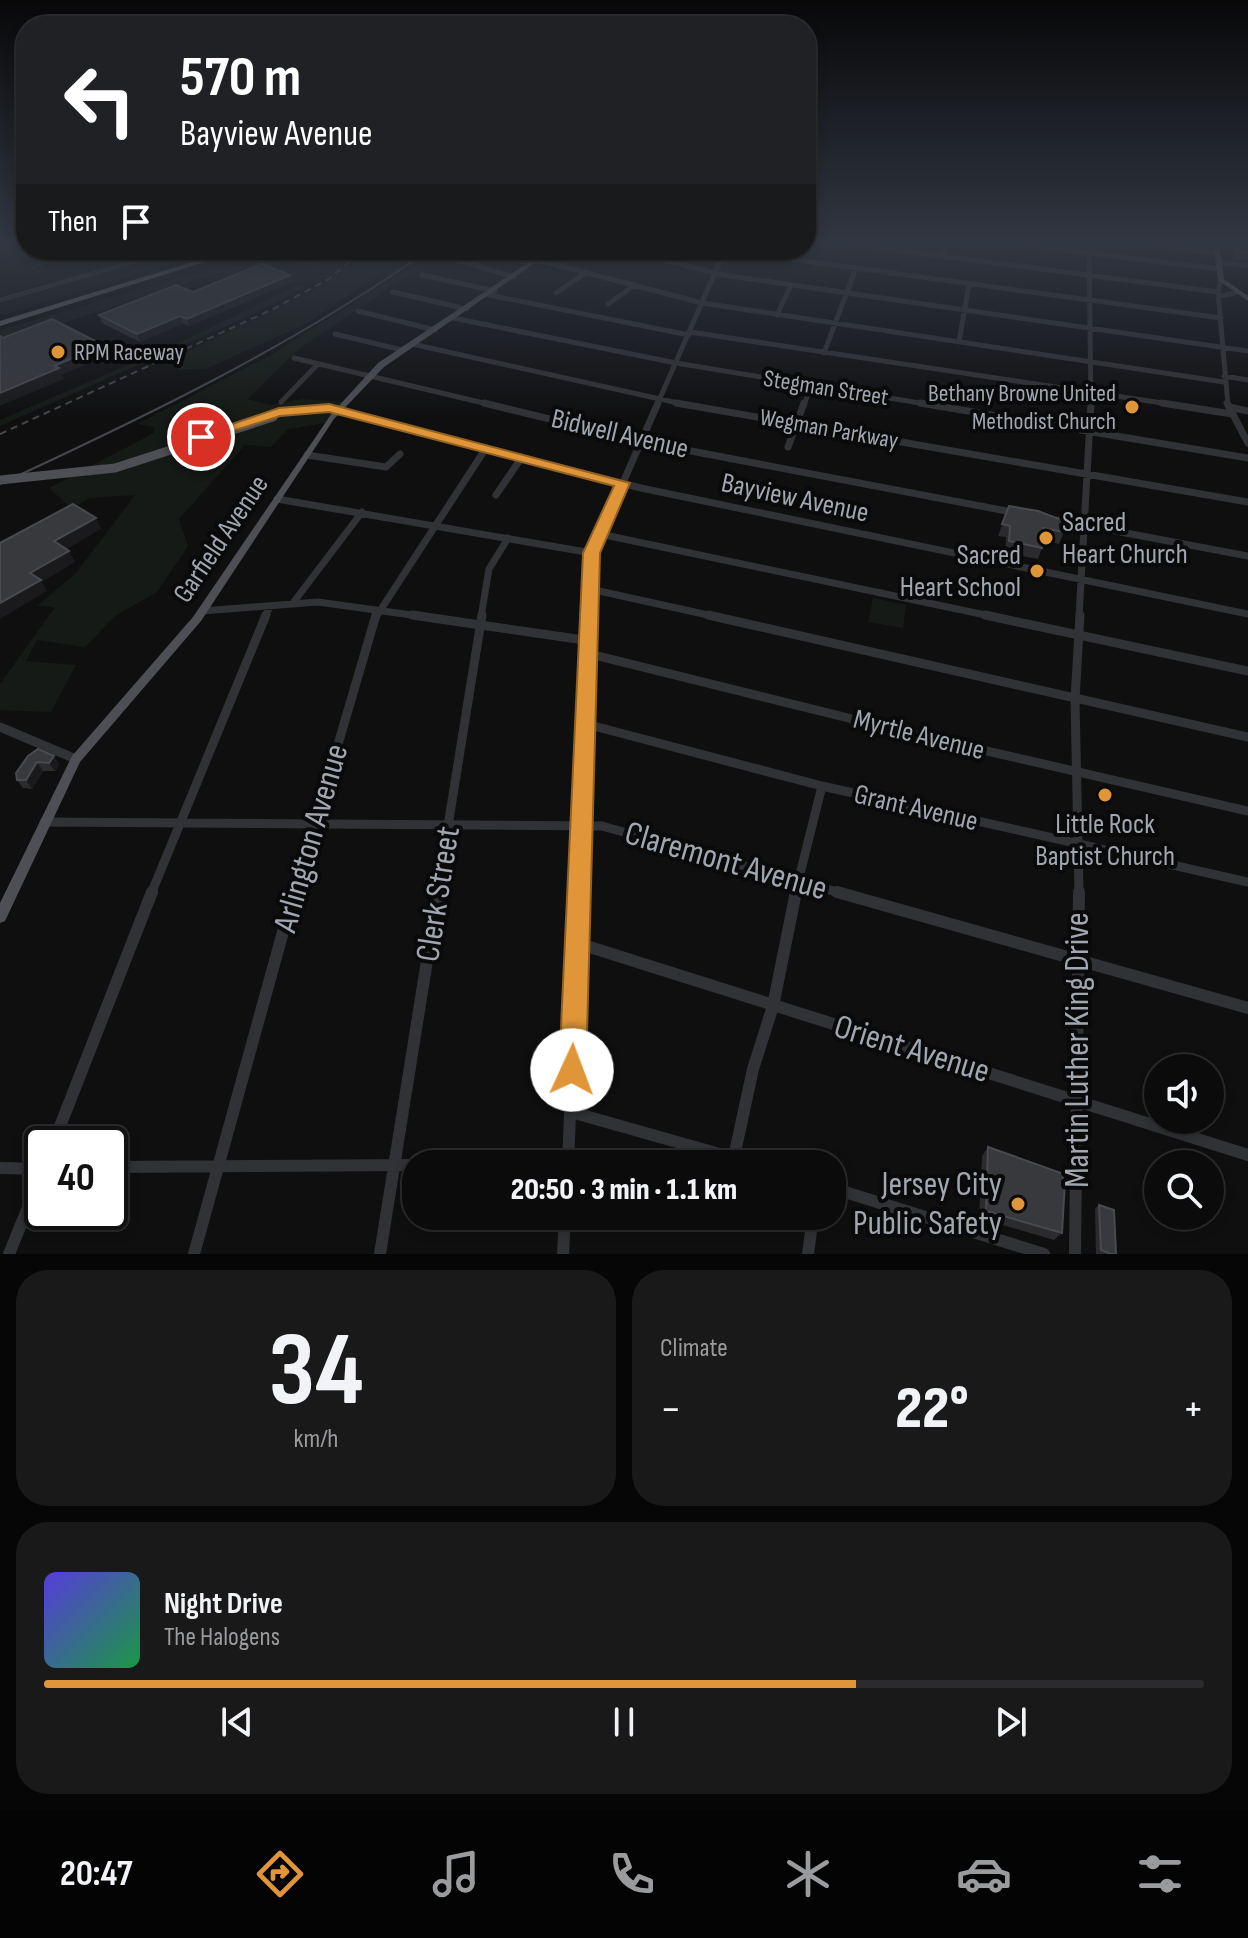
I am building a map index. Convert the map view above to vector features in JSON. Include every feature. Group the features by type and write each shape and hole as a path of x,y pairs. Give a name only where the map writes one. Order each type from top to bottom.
{"highway":[{"path":"0,323 71,301"},
{"path":"0,323 74,301"}],"main road":[{"name":"Garfield Avenue","path":"0,917 76,759 203,611 337,411 402,350 480,301"},
{"name":"Bayview Avenue","path":"0,478 72,475 115,468 272,416 337,411"}],"street":[{"path":"430,301 467,309"},
{"path":"529,301 690,333 1091,394 1248,411"},
{"path":"608,304 613,301"},
{"path":"693,301 1093,362 1248,380"},
{"path":"777,315 784,301"},
{"path":"824,353 844,301"},
{"path":"899,301 1248,351"},
{"path":"959,342 966,301"},
{"name":"Martin Luther King Drive","path":"1075,1254 1080,963 1075,699 1093,362 1089,301"},
{"path":"1100,301 1221,318"},
{"path":"1220,301 1224,379 1231,411 1248,443"},
{"path":"569,1150 591,641 592,553 702,303"},
{"path":"358,311 435,330"},
{"name":"Stegman Street","path":"453,318 676,363 1248,458"},
{"path":"335,334 402,350"},
{"name":"Wegman Parkway","path":"412,344 660,400 1248,502"},
{"name":"Bidwell Avenue","path":"294,358 640,440 1031,515"},
{"path":"281,402 318,364"},
{"path":"788,447 811,386"},
{"name":"Bayview Avenue","path":"337,411 622,483 1248,614"},
{"name":"Arlington Avenue","path":"194,1254 378,610 486,448"},
{"path":"307,455 386,467 400,454"},
{"path":"496,495 522,457"},
{"path":"277,499 592,553"},
{"path":"293,603 362,512"},
{"path":"1046,518 1248,556"},
{"path":"600,534 1248,671"},
{"name":"Clerk Street","path":"380,1254 489,569 508,538"},
{"path":"590,589 1248,737"},
{"path":"203,611 318,602 591,641"},
{"path":"60,1126 270,606"},
{"name":"Myrtle Avenue","path":"590,654 1248,811"},
{"name":"Grant Avenue","path":"586,724 822,786 1076,846 1248,882"},
{"path":"0,727 76,759"},
{"path":"736,1150 753,1069 773,1006 822,786"},
{"name":"Claremont Avenue","path":"44,822 583,824 1248,1008"},
{"name":"Orient Avenue","path":"577,943 1248,1155"},
{"path":"571,1112 709,1150"},
{"path":"128,1167 402,1165"},
{"path":"0,1168 24,1170"},
{"path":"846,1192 1044,1254"},
{"path":"9,1254 24,1216"},
{"path":"563,1254 564,1230"},
{"path":"808,1254 811,1230"}],"shaded area":[{"path":"9,301 50,301 0,316 0,303"},
{"path":"100,301 133,301 0,339 0,330"},
{"path":"265,301 280,301 0,426 0,420 183,341"},
{"path":"292,301 341,301 308,323 206,369 178,370 178,356"},
{"path":"357,301 371,301 299,349 248,399 270,405 302,399 344,402 326,423 288,429 271,447 245,445 179,519 188,546 157,592 115,616 85,647 37,640 26,661 76,665 51,712 0,710 0,684 55,607 37,606 76,573 135,495 89,498 72,509 49,488 154,433 155,427 137,424 269,356"},
{"path":"873,598 906,605 903,628 868,622"}],"building":[{"path":"136,301 230,301 187,319 180,316 137,334 99,315"},
{"path":"52,319 103,345 0,393 0,336 3,338"},
{"path":"73,504 96,518 54,541 69,551 30,573 41,580 0,603 0,543"},
{"path":"1009,506 1038,511 1067,522 1064,532 1043,528 1042,548 1009,541 1010,526 1002,524"},
{"path":"38,749 54,756 49,763 37,762 26,780 17,780 16,773 28,756"},
{"name":"Jersey City Public Safety","path":"988,1147 1061,1173 1065,1182 1062,1233 986,1211"},
{"path":"1099,1205 1114,1210 1116,1254 1101,1250"}],"tram line":[{"path":"0,484 220,377 352,301"}],"railway":[{"path":"0,434 289,301"}],"place":[{"name":"RPM Raceway","path":"58,352"},
{"name":"Bethany Browne United Methodist Church","path":"1132,407"},
{"name":"Sacred Heart Church","path":"1046,538"},
{"name":"Sacred Heart School","path":"1037,571"},
{"name":"Little Rock Baptist Church","path":"1105,795"},
{"name":"Jersey City Public Safety","path":"1018,1204"}],"route":[{"path":"201,437 279,412 329,408 622,483 592,553 572,1070"}]}
